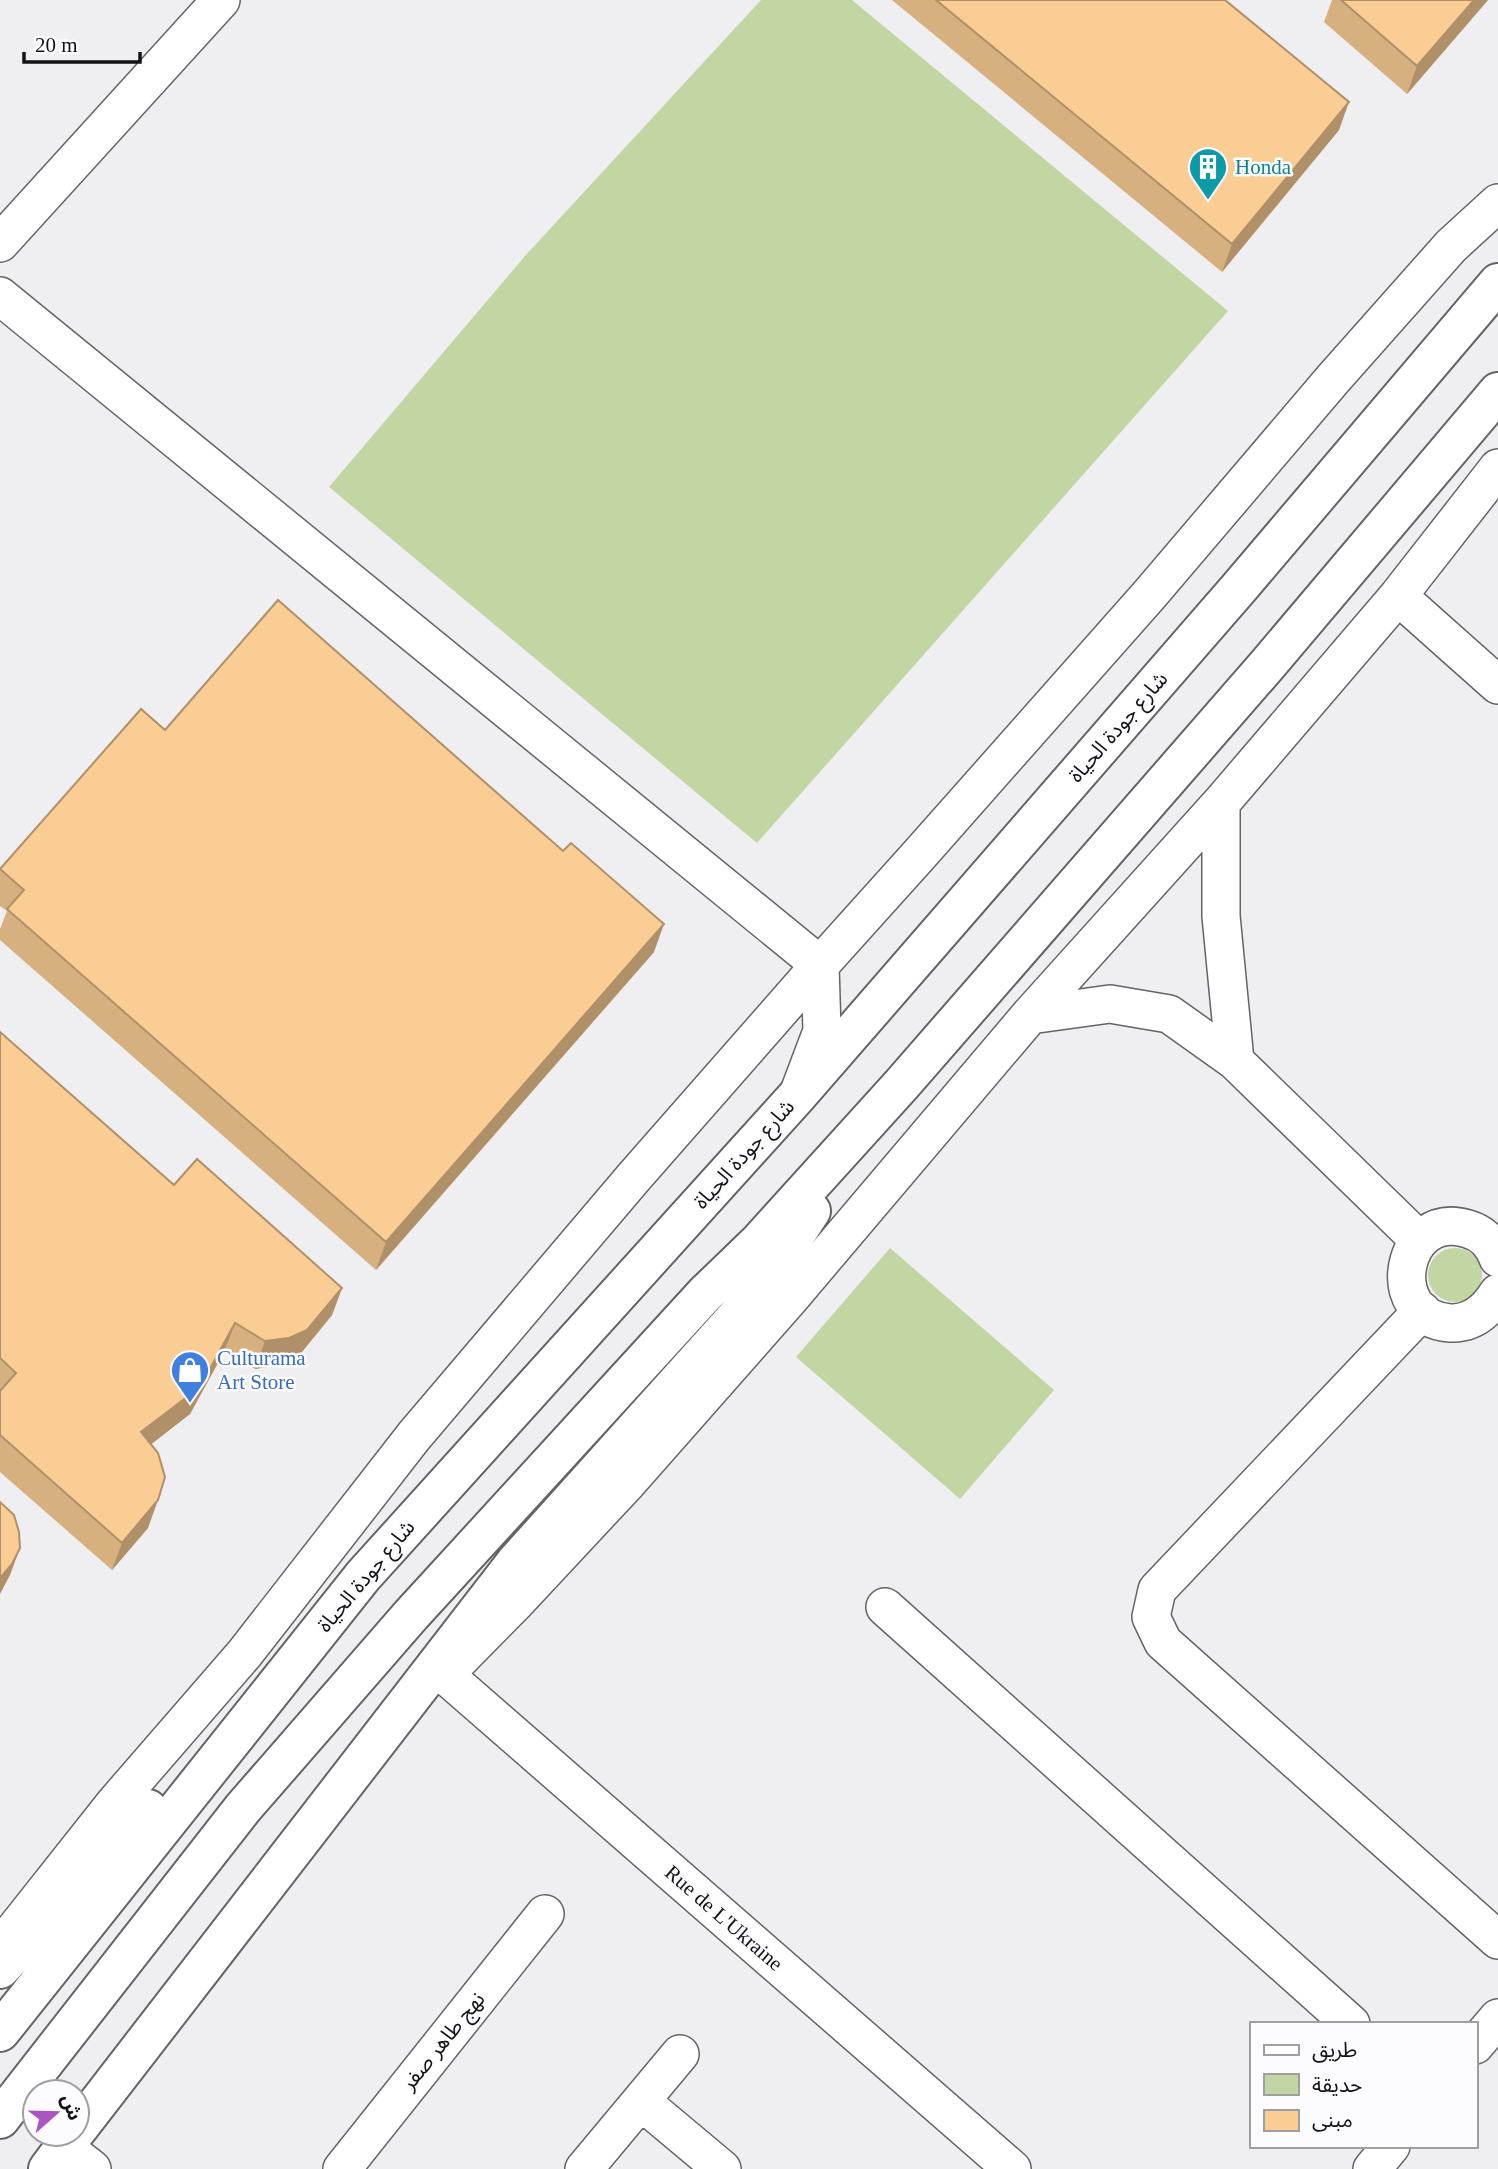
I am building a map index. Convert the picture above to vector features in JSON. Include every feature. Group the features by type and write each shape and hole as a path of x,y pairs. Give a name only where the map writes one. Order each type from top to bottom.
{"highway":[{"name":"شارع جودة الحياة","path":"0,2032 363,1576 797,1096 1238,589 1498,284"},
{"path":"0,2119 243,1808 411,1615 705,1294 758,1243 902,1084 1268,664 1498,392"},
{"path":"71,2150 372,1750 440,1671 515,1563 757,1294 796,1236 861,1128"},
{"path":"0,1969 363,1576"}],"street":[{"path":"0,243 221,0"},
{"path":"0,1947 115,1803 245,1653 414,1436 643,1167 1113,636 1333,379 1451,246 1498,203"},
{"path":"0,296 820,965 822,1031 797,1096"},
{"path":"440,1671 515,1603 646,1461 791,1297 1030,1015 1221,803 1398,596 1498,468"},
{"path":"1398,596 1498,685"},
{"path":"1221,803 1221,916 1234,1061"},
{"path":"1030,1015 1110,1004 1169,1014 1234,1061 1419,1240"},
{"path":"1496,1304 1465,1322 1450,1323 1435,1319 1422,1311 1412,1299 1406,1284 1405,1268 1410,1253 1419,1240 1431,1231 1445,1227 1474,1231 1486,1239 1498,1258"},
{"path":"1422,1311 1157,1590 1151,1617 1163,1642 1498,1940"},
{"path":"885,1607 1349,2022"},
{"name":"Rue de L'Ukraine","path":"440,1671 1012,2169"},
{"name":"نهج طاهر صفر","path":"341,2169 545,1914"},
{"path":"1477,2043 1498,2018"},
{"path":"584,2169 680,2054"},
{"path":"642,2102 722,2169"},
{"path":"1372,2169 1389,2148"}],"green space":[{"path":"761,0 852,0 1228,311 757,843 329,487 525,256"},
{"path":"890,1248 1054,1390 960,1499 796,1357"},
{"path":"1455,1248 1474,1256 1482,1275 1474,1294 1455,1302 1436,1294 1428,1275 1436,1256"}],"building":[{"name":"Honda","path":"936,0 1225,0 1349,102 1232,244"},
{"path":"1341,0 1474,0 1417,66"},
{"path":"278,600 563,851 571,843 664,924 386,1242 7,909 24,890 0,869 141,709 165,730"},
{"path":"0,1032 174,1185 197,1159 342,1288 307,1330 289,1338 265,1341 235,1323 200,1387 141,1432 158,1453 165,1477 158,1500 122,1543 0,1435 0,1391 16,1373 0,1358"},
{"path":"0,1502 14,1515 20,1548 12,1564 0,1578"}],"place":[{"name":"Honda","path":"1208,201"},
{"name":"Culturama Art Store","path":"190,1404"}]}
